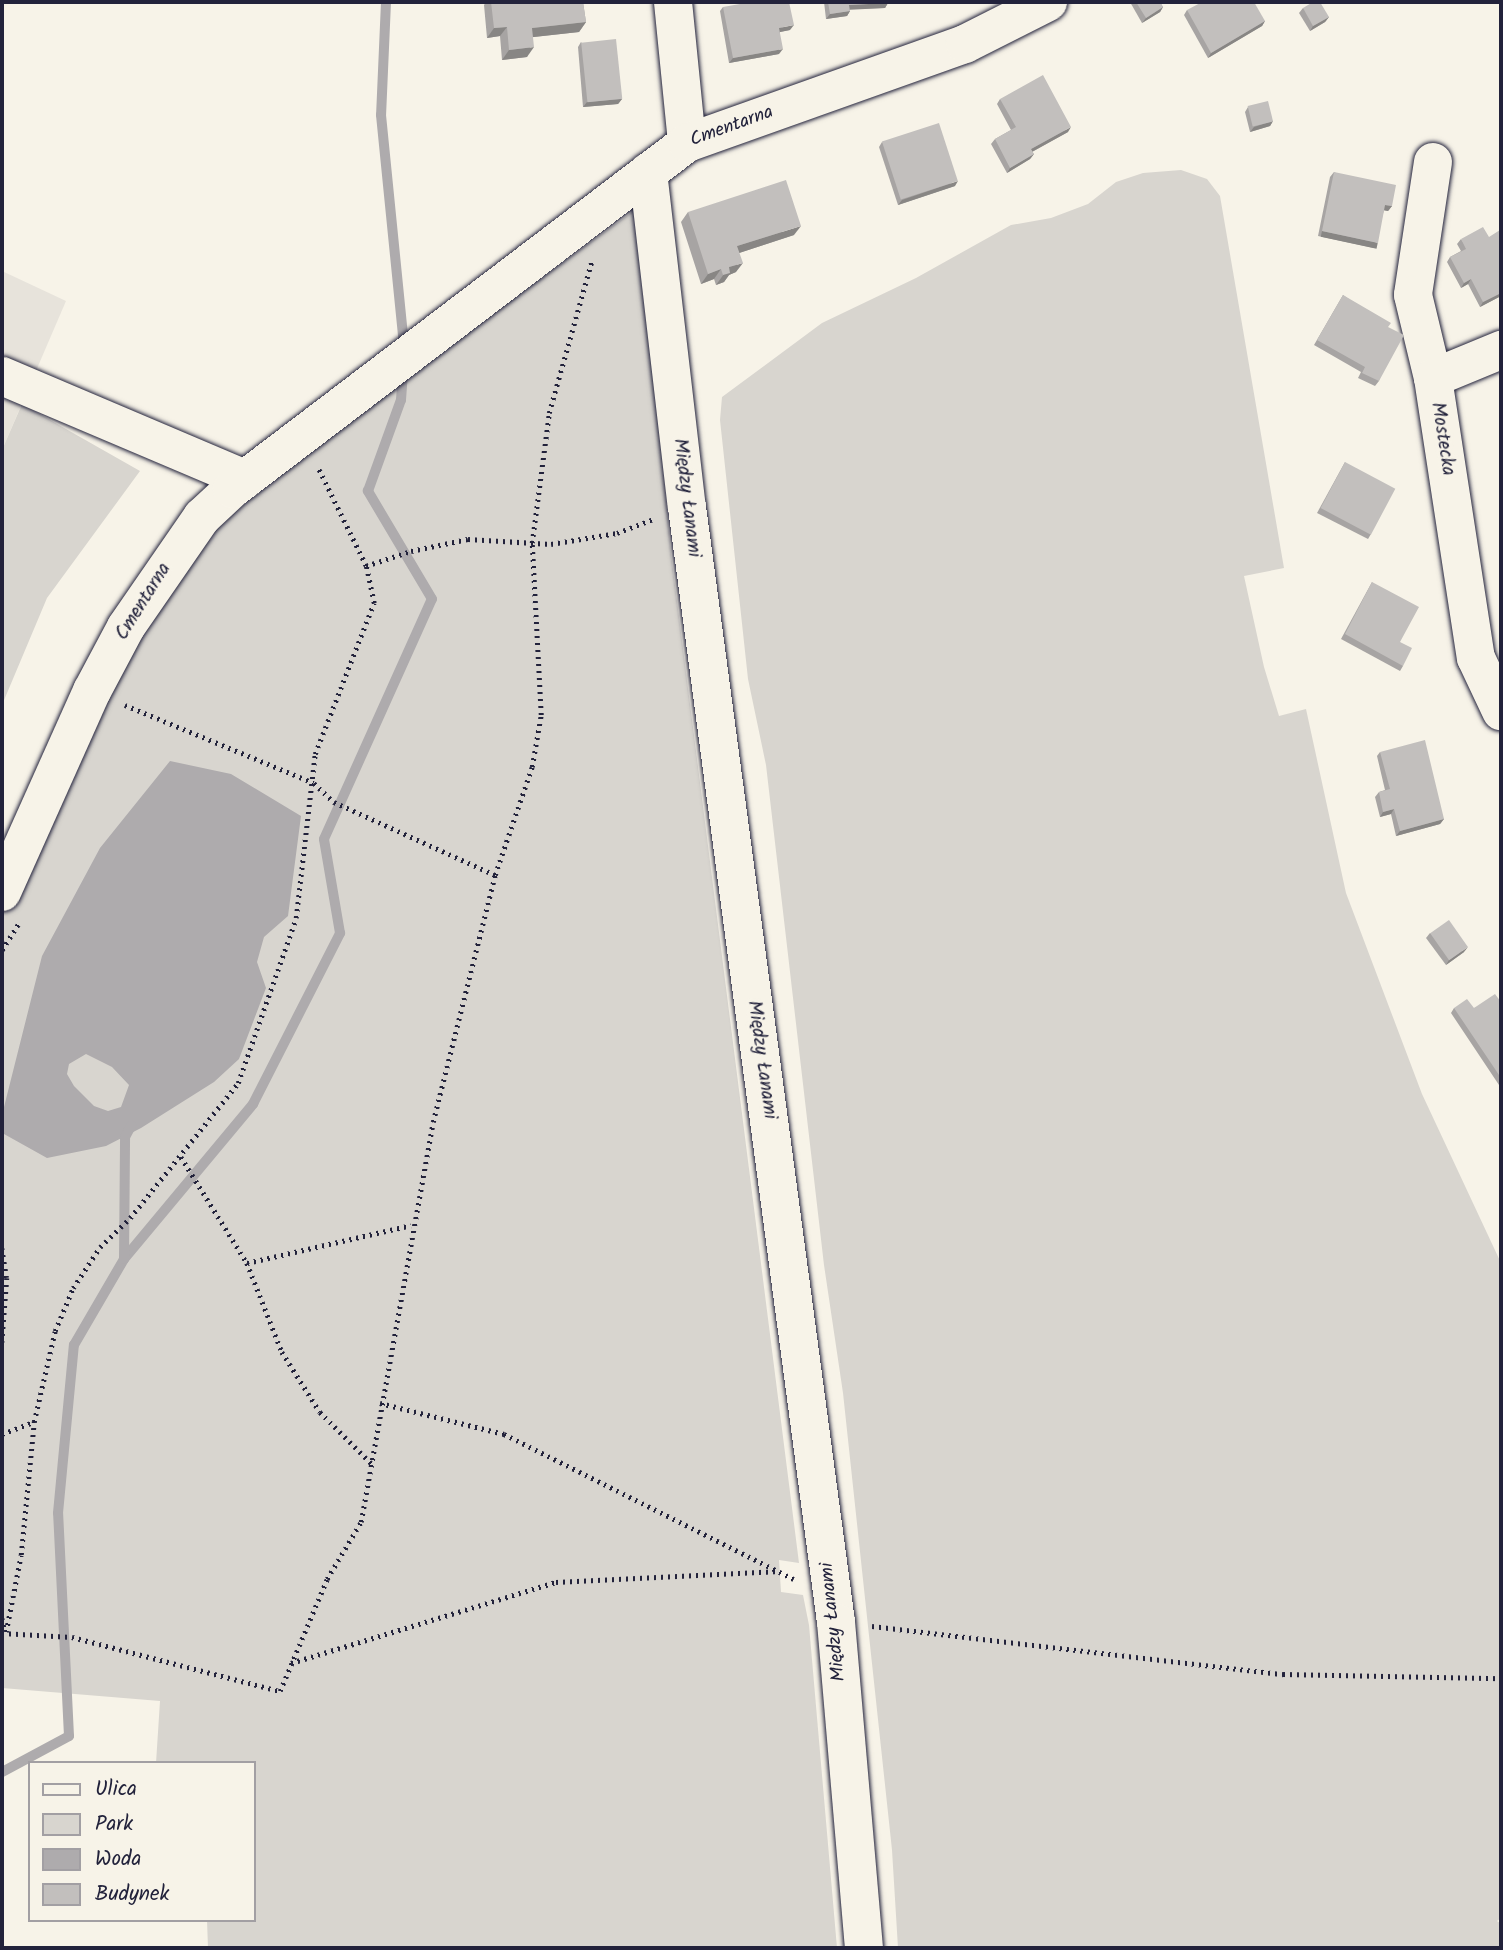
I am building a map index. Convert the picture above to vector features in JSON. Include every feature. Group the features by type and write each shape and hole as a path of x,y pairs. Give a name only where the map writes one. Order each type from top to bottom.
{"street":[{"path":"673,2 687,142"},
{"name":"Cmentarna","path":"11,906 111,704 150,587 202,517 245,479 422,348 587,217 687,142 965,44 1048,2"},
{"name":"Mostecka","path":"1433,162 1413,295 1433,377 1476,658 1501,711"},
{"name":"Między Łanami","path":"648,172 687,507 834,1610 864,1948"},
{"path":"1433,377 1501,350"},
{"path":"2,376 245,479"}],"path":[{"path":"4,1633 46,1638 72,1637 280,1691 327,1579 360,1522 373,1464 380,1403 411,1225 495,875 532,767 541,716 532,543 549,413 583,305 598,234 587,217"},
{"path":"4,1633 21,1555 34,1422 55,1331 73,1288 100,1247 130,1218 238,1083 296,918 314,783 315,754 374,603 366,566 315,461"},
{"path":"366,566 411,551 468,539 532,543 617,533 687,507"},
{"path":"111,704 129,692"},
{"path":"111,704 314,783 334,802 495,875"},
{"path":"2,950 11,906"},
{"path":"181,1157 186,1168 200,1182 247,1263 282,1352 320,1412 373,1464"},
{"path":"247,1263 411,1225"},
{"path":"2,1248 7,1278 2,1343"},
{"path":"380,1403 504,1434 779,1571 834,1610 1283,1674 1501,1678"},
{"path":"2,1434 34,1422"},
{"path":"291,1663 556,1582 779,1571"},
{"path":"2,1618 4,1633"}],"shaded area":[{"path":"2,271 66,301 2,450"}],"green space":[{"path":"1181,170 1207,179 1220,196 1284,568 1244,576 1264,667 1279,716 1306,709 1346,893 1422,1094 1501,1263 1501,1918 1497,1921 1501,1924 1501,1948 898,1948 892,1850 843,1393 824,1265 766,765 748,679 720,420 722,397 822,323 916,278 1011,225 1051,218 1088,204 1116,182 1143,173"},
{"path":"639,207 671,554 799,1563 779,1560 781,1592 803,1595 809,1625 837,1948 208,1948 207,1922 256,1922 256,1761 156,1761 160,1701 2,1688 2,915 29,870 120,662 226,509"},
{"path":"22,404 140,471 47,598 2,705 2,450"}],"water":[{"path":"170,761 231,774 301,816 288,916 264,937 257,962 266,988 239,1059 214,1082 141,1128 106,1146 47,1158 4,1134 2,1115 42,956 100,848","holes":["86,1054 112,1067 129,1085 121,1107 108,1111 94,1106 74,1086 67,1074 69,1064"]}],"building":[{"path":"491,2 583,2 586,22 532,28 534,47 509,50 507,27 494,28"},
{"path":"751,2 789,2 794,25 779,28 783,49 733,58 723,7"},
{"path":"828,2 888,3 849,5 850,11 830,14"},
{"path":"1136,2 1160,2 1163,7 1146,18"},
{"path":"1202,2 1254,2 1265,21 1211,53 1187,10"},
{"path":"1313,2 1320,2 1329,17 1313,26 1303,8"},
{"path":"616,39 622,99 587,102 581,43"},
{"path":"1043,75 1071,127 1031,149 1034,154 1010,168 995,139 1016,127 1000,99"},
{"path":"1268,101 1273,121 1253,126 1248,106"},
{"path":"939,123 958,181 901,200 882,142"},
{"path":"1334,172 1396,185 1392,206 1385,205 1378,243 1322,231"},
{"path":"786,180 801,226 737,246 743,263 729,267 730,273 723,275 721,269 708,274 688,212"},
{"path":"1483,227 1489,237 1500,230 1501,232 1501,293 1483,302 1471,279 1464,283 1450,257 1466,249 1461,239"},
{"path":"1343,295 1391,323 1388,327 1404,335 1379,381 1362,373 1365,367 1317,340"},
{"path":"1345,462 1395,489 1371,535 1321,508"},
{"path":"1372,582 1419,607 1400,642 1412,648 1403,666 1345,634"},
{"path":"1425,740 1444,819 1400,831 1394,809 1383,812 1379,792 1390,789 1380,752"},
{"path":"1449,920 1468,947 1449,960 1430,933"},
{"path":"1495,994 1501,1002 1501,1078 1454,1008 1467,999 1474,1008"}],"waterway":[{"path":"386,2 381,115 404,346"},
{"path":"124,1259 253,1104 340,933 324,839 432,599 368,491 401,400 403,372"},
{"path":"2,1772 69,1736 58,1513 74,1345 124,1259 125,1137 131,1126"}]}
